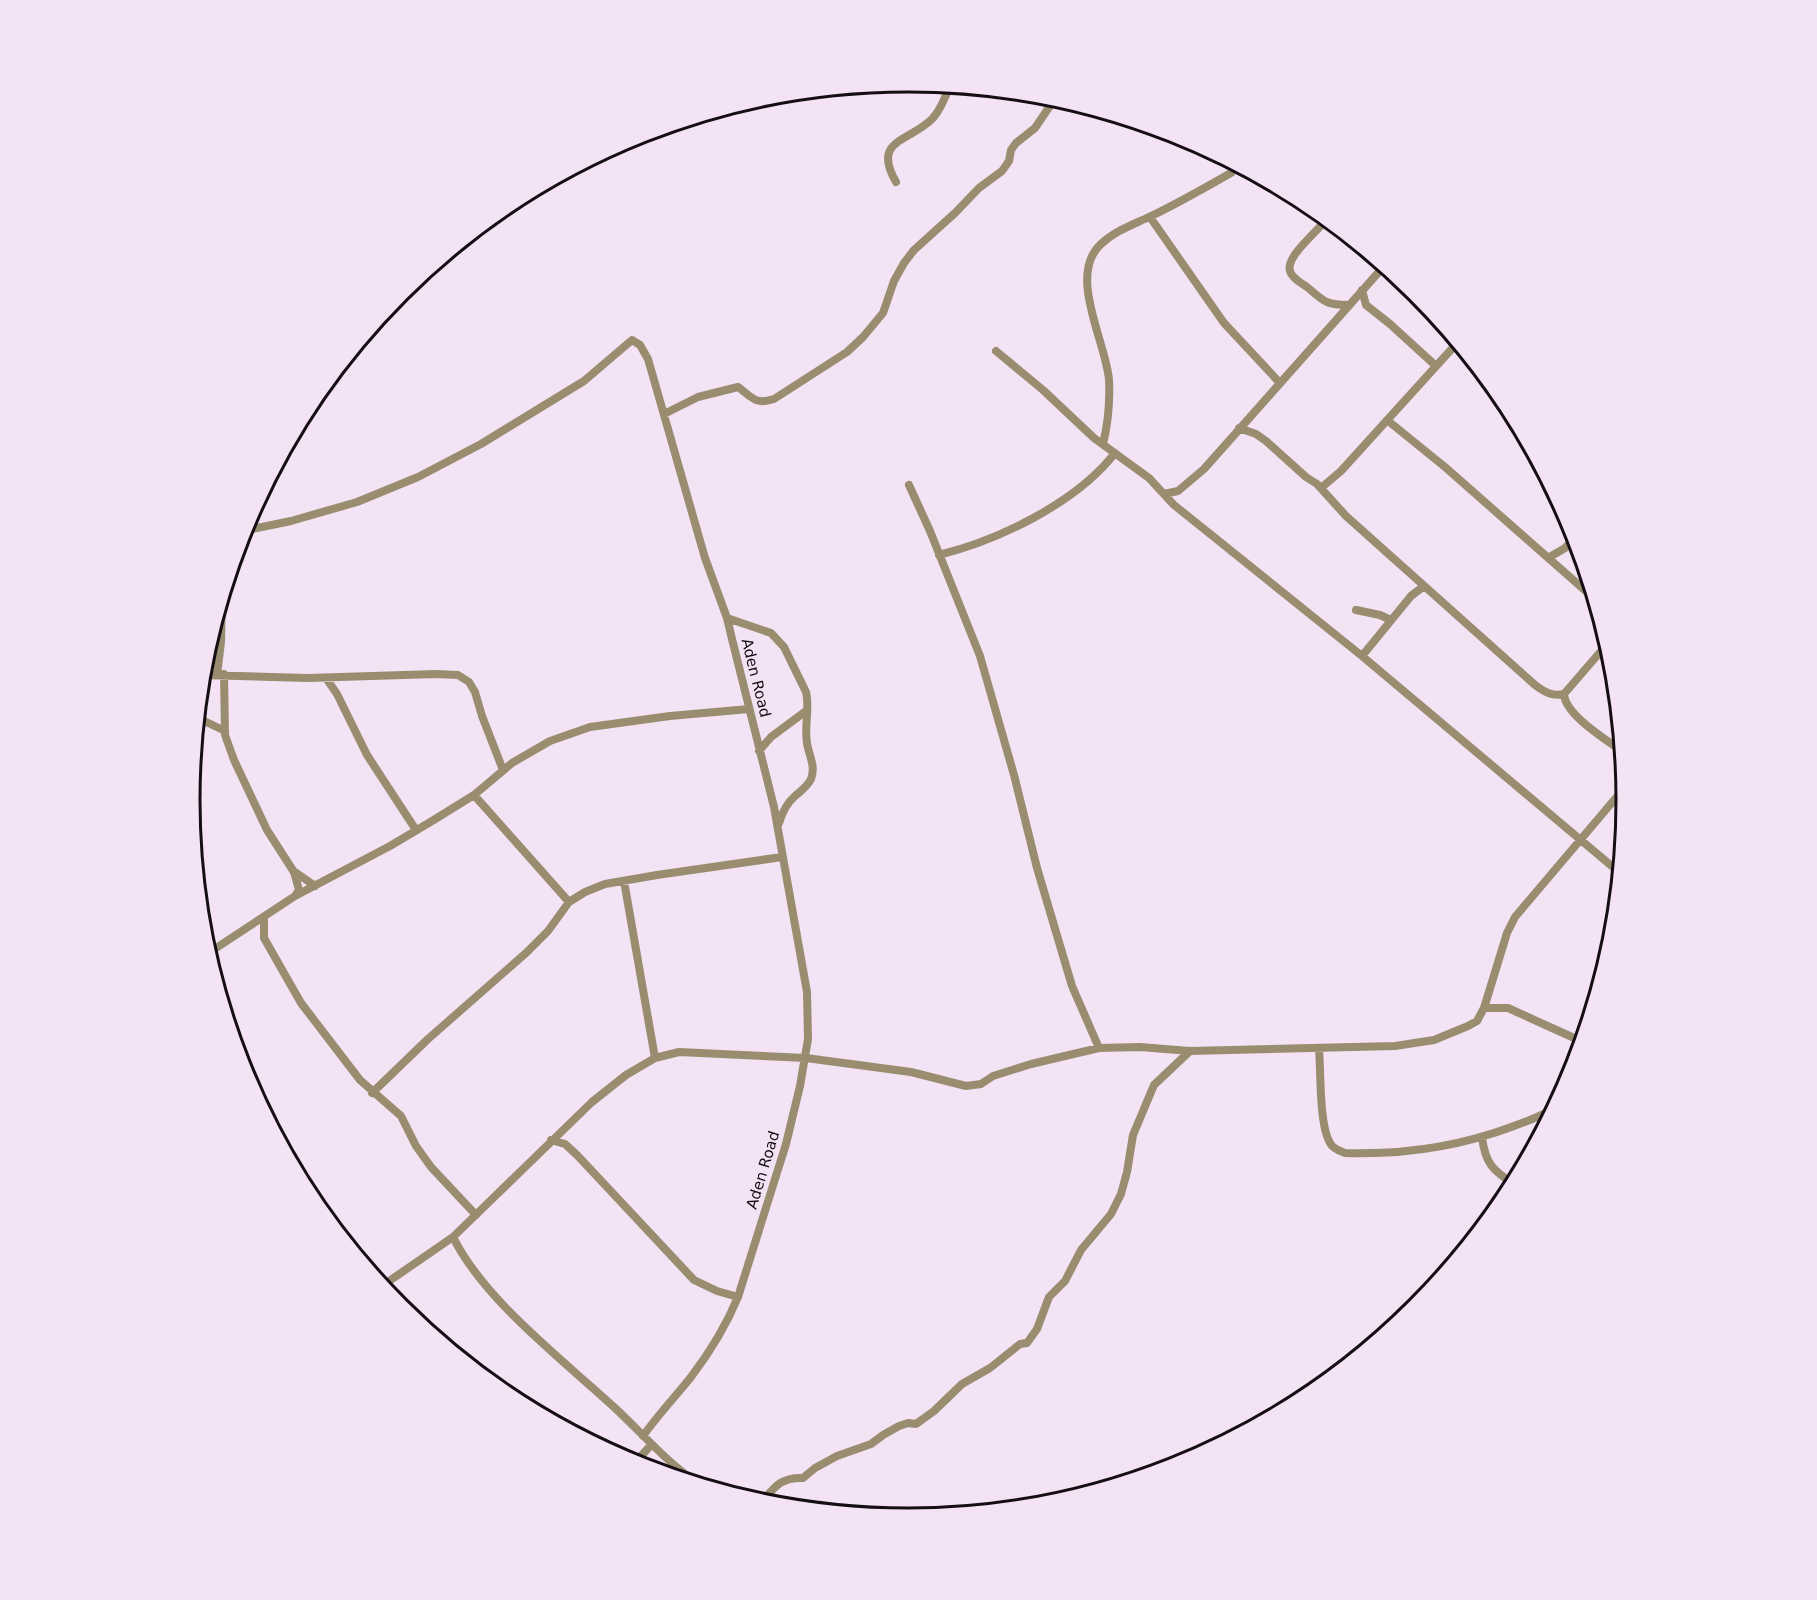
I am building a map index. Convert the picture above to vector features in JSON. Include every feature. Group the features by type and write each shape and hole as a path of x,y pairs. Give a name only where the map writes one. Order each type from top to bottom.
{"street":[{"path":"896,182 888,168 889,153 898,141 933,117 947,93"},
{"path":"664,414 698,397 738,387 757,402 774,399 847,352 863,338 883,313 894,281 914,250 979,188 1002,171 1016,143 1035,128 1050,106"},
{"path":"1103,444 1108,425 1108,380 1094,320 1087,276 1091,258 1099,245 1116,232 1150,217 1233,171"},
{"path":"1150,217 1224,323 1279,382"},
{"path":"1321,225 1297,252 1290,264 1290,271 1297,280 1330,305 1348,305"},
{"path":"1164,495 1178,491 1189,483 1379,270"},
{"path":"1362,290 1366,305 1436,366"},
{"name":"Aden Road","path":"254,529 291,521 357,502 418,477 481,444 584,381 632,340 640,345 648,359 712,581 727,618 778,826 807,992 806,1058 786,1144 738,1297 727,1324 696,1369 643,1436"},
{"path":"1321,488 1341,471 1453,347"},
{"path":"996,351 1103,444 1149,478 1190,519 1362,656 1613,868"},
{"path":"1387,420 1445,467 1585,590"},
{"path":"1239,428 1256,434 1266,441 1321,488 1346,516 1546,693 1556,696 1564,694 1601,652"},
{"path":"939,555 1007,532 1047,510 1084,484 1115,453"},
{"path":"909,485 980,656 1014,775 1037,868 1069,975 1099,1048"},
{"path":"1548,558 1569,544"},
{"path":"1362,656 1412,596 1424,586"},
{"path":"1356,610 1391,620"},
{"path":"727,618 771,633 784,647 804,686 808,700 807,744 813,762 811,778 805,789 794,797 782,812 778,826"},
{"path":"221,629 221,675 225,731 234,760 267,830 294,872 298,890 295,896"},
{"path":"212,675 326,678 458,675 464,678 476,692 482,716 503,770"},
{"path":"326,678 337,694 367,755 416,830"},
{"path":"1564,694 1566,704 1574,713 1614,745"},
{"path":"216,948 295,896 416,830 474,795 512,763 550,741 590,727 749,708"},
{"path":"759,751 771,737 806,711"},
{"path":"205,721 225,731"},
{"path":"474,795 570,902"},
{"path":"389,1281 453,1237 551,1140 592,1102 626,1075 655,1058 679,1052 806,1058 911,1072 966,1086 981,1084 993,1076 1031,1064 1099,1048 1140,1047 1190,1051 1319,1049 1395,1046 1434,1040 1477,1020 1484,1008 1507,933 1515,917 1617,797"},
{"path":"372,1093 428,1039 541,938 562,915 570,902 585,891 604,884 782,857"},
{"path":"294,872 315,886"},
{"path":"624,881 655,1058"},
{"path":"264,917 264,938"},
{"path":"249,928 264,938 302,1003 360,1080 372,1093 401,1116 416,1146 431,1167 476,1215"},
{"path":"1484,1008 1508,1008 1575,1038"},
{"path":"1319,1049 1324,1129 1329,1143 1339,1151 1362,1154 1456,1144 1482,1137 1544,1113"},
{"path":"769,1495 780,1482 796,1477 803,1478 815,1468 837,1456 871,1444 899,1426 916,1424 934,1411 962,1384 990,1368 1020,1344 1027,1342 1037,1329 1049,1297 1065,1281 1081,1250 1111,1214 1124,1183 1133,1135 1154,1085 1190,1051"},
{"path":"1482,1137 1484,1152 1490,1165 1507,1179"},
{"path":"551,1140 565,1144 577,1155 694,1280 717,1291 738,1297"},
{"path":"453,1237 460,1250 495,1296 665,1459 682,1471"},
{"path":"641,1456 651,1445"}]}
